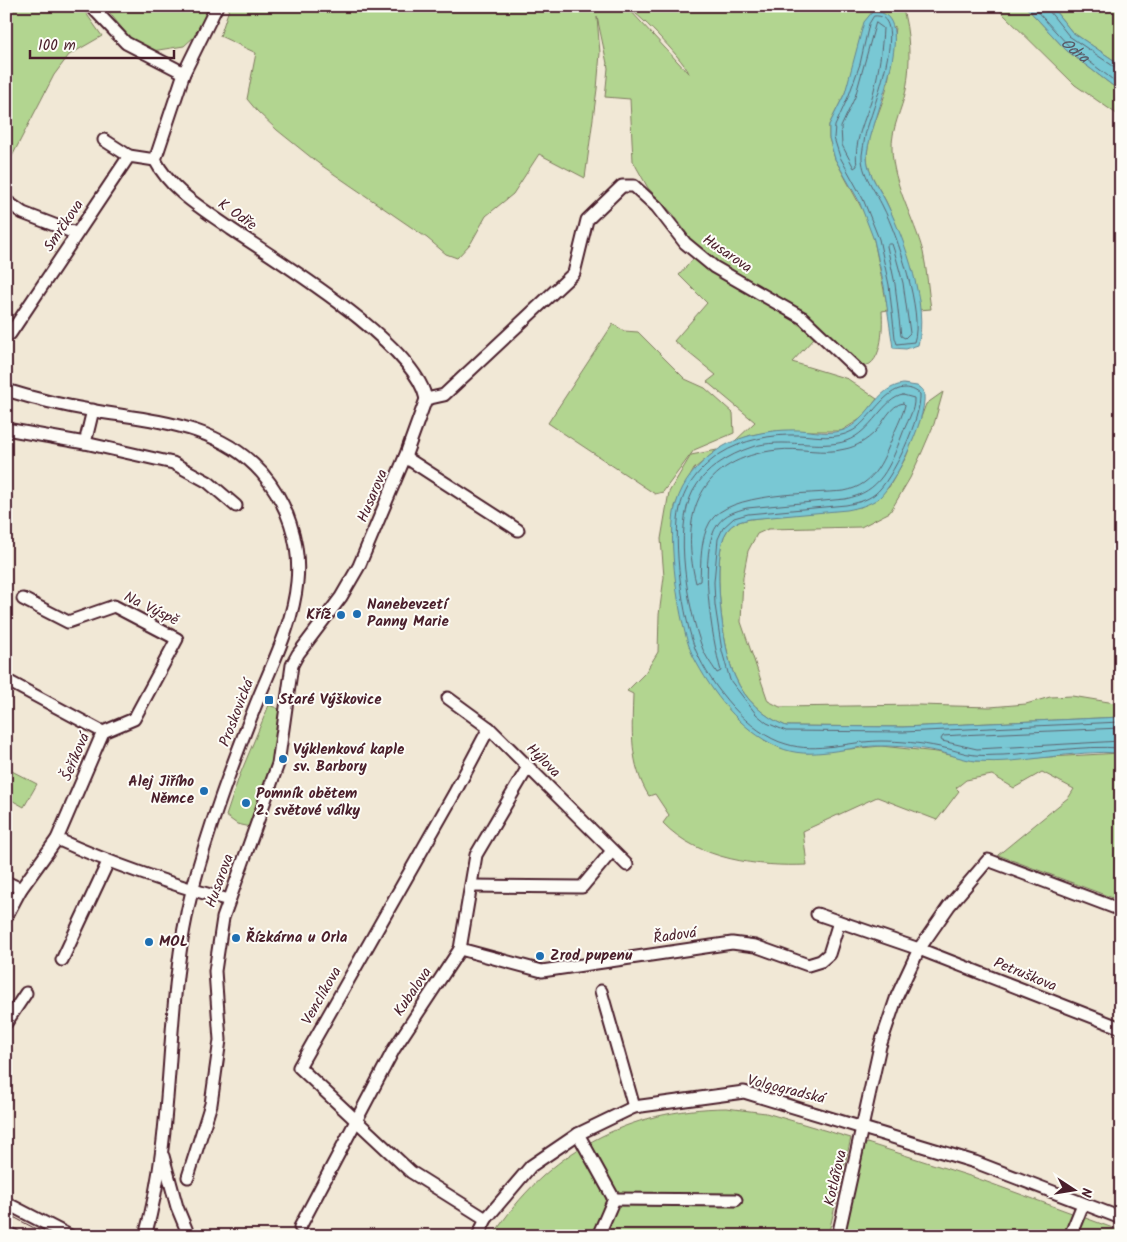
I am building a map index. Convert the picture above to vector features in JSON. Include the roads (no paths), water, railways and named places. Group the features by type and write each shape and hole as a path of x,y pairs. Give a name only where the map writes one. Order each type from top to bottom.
{"street":[{"path":"91,6 126,43 184,73"},
{"path":"104,140 129,156 155,160 184,73 217,6"},
{"name":"Smrčkova","path":"10,334 75,233 129,156"},
{"name":"K Odře","path":"155,160 167,178 191,201 324,293 389,343 415,374 424,388 426,399"},
{"name":"Husarova","path":"188,1176 211,1104 220,1040 215,972 223,918 278,764 292,665 340,597 359,566 405,457 426,399 444,395 574,272 587,220 622,186 634,186 657,207 685,244 714,268 803,318 860,372"},
{"path":"6,201 23,213 75,233"},
{"name":"Proskovická","path":"6,390 93,410 185,427 212,436 229,445 252,462 269,482 286,512 295,541 297,578 291,612 226,784 204,846 192,890 171,1021 163,1154"},
{"path":"85,443 93,410"},
{"path":"6,429 85,443 173,463 208,482 236,506"},
{"path":"405,457 518,530"},
{"name":"Na Výspě","path":"23,599 68,622 114,606 177,639 134,719 103,732"},
{"name":"Šeříková","path":"6,680 103,732 57,839 14,894 6,917"},
{"name":"Hýlova","path":"448,698 489,728 612,851 628,864"},
{"name":"Venclíkova","path":"486,1219 411,1172 354,1121 299,1067 454,794 489,728"},
{"name":"Kubalova","path":"300,1227 394,1048 460,949 476,855 528,767"},
{"path":"57,839 108,862 192,890 229,900"},
{"path":"471,886 582,887 612,851"},
{"name":"Kotlářova","path":"838,1236 880,1046 897,996 919,949 949,906 988,860 1121,910"},
{"path":"62,960 108,862"},
{"path":"6,882 14,894"},
{"path":"817,914 919,949"},
{"name":"Řadová","path":"460,949 542,971 732,943 754,946 808,965 821,961 829,954 839,922"},
{"name":"Petruškova","path":"919,949 1121,1028"},
{"path":"601,991 634,1107"},
{"path":"6,1023 26,993"},
{"name":"Volgogradská","path":"478,1236 486,1219 531,1166 578,1134 634,1107 744,1092 975,1162 1121,1218"},
{"path":"578,1134 614,1199"},
{"path":"145,1236 163,1154"},
{"path":"163,1154 179,1213 189,1236"},
{"path":"614,1199 736,1200"},
{"path":"598,1236 614,1199"},
{"path":"6,1203 70,1236"},
{"path":"1070,1236 1083,1204"},
{"path":"6,1232 14,1236"}],"water":[{"name":"Odra","path":"1025,6 1051,6 1072,32 1121,65 1121,92 1066,50"},
{"path":"873,11 888,17 894,31 894,51 869,143 867,157 872,177 888,206 914,274 921,330 918,345 906,349 893,348 884,286 874,240 859,201 835,159 829,138 829,125 845,93 864,22"},
{"path":"903,384 917,386 923,390 922,414 903,463 879,498 863,506 847,510 750,519 734,524 727,531 722,543 719,560 720,603 726,647 739,685 756,707 770,718 786,726 903,727 1121,717 1121,753 1085,753 994,762 971,760 918,748 896,746 869,746 816,753 791,751 764,740 751,731 718,697 701,670 693,656 683,625 673,558 673,518 679,496 687,481 697,468 716,451 745,437 777,431 827,432 844,430 860,419 885,391"}],"tram line":[{"path":"6,1213 49,1236"}],"place":[{"name":"Nanebevzetí Panny Marie","path":"357,614"},
{"name":"Kříž","path":"341,615"},
{"name":"Staré Výškovice","path":"269,700"},
{"name":"Výklenková kaple sv. Barbory","path":"283,759"},
{"name":"Alej Jiřího Němce","path":"204,791"},
{"name":"Pomník obětem 2. světové války","path":"246,803"},
{"name":"Řízkárna u Orla","path":"236,938"},
{"name":"MOL","path":"149,942"},
{"name":"Zrod pupenu","path":"540,956"}]}
